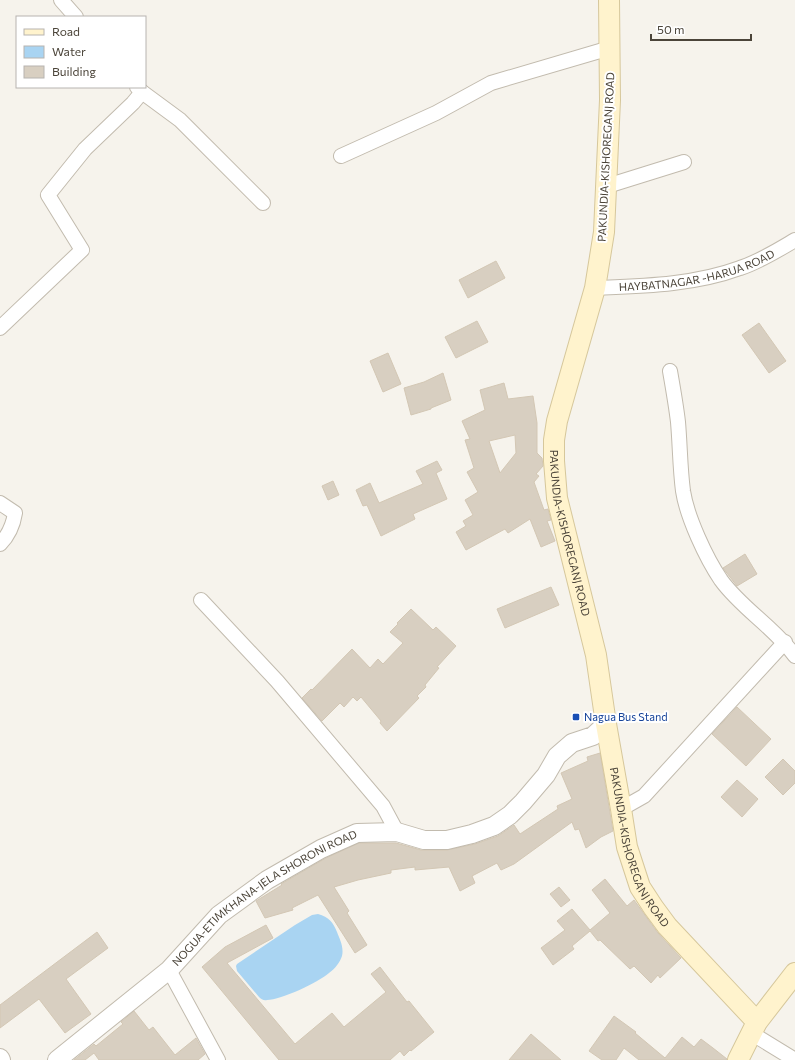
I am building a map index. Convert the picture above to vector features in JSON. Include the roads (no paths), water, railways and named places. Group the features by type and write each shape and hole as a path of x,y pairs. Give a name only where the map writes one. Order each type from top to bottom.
{"main road":[{"name":"PAKUNDIA-KISHOREGANJ ROAD","path":"609,0 610,100 604,232 595,288 557,421 554,440 557,498 596,655 627,847 640,887 667,926 754,1027"},
{"path":"738,1060 754,1027 795,973"}],"street":[{"path":"61,0 75,16"},
{"path":"341,156 436,113 491,83 610,48"},
{"path":"0,328 82,250 48,195 85,149 133,103 140,90 180,120 263,202"},
{"path":"607,186 684,162"},
{"name":"HAYBATNAGAR -HARUA ROAD","path":"595,288 646,286 719,274 742,268 795,240"},
{"path":"670,371 678,422 684,492 694,528 712,565 738,601 785,642 795,656"},
{"path":"0,503 15,513 13,526 7,537 0,544"},
{"path":"201,600 277,681 383,806 397,832"},
{"path":"621,809 644,796 785,642"},
{"name":"NOGUA-ETIMKHANA-JELA SHORONI ROAD","path":"57,1060 169,970 219,915 267,880 321,849 357,833 397,832 424,840 447,840 472,834 494,826 510,815 523,802 546,775 557,756 572,743 593,736 606,724"},
{"path":"169,970 218,1060"},
{"path":"754,1027 795,1060"}],"water":[{"path":"318,914 330,920 337,932 342,950 342,956 339,963 324,977 300,990 273,999 265,1000 259,997 237,971 237,964 295,925 312,915"}],"place":[{"name":"Nagua Bus Stand","path":"576,717"}]}
